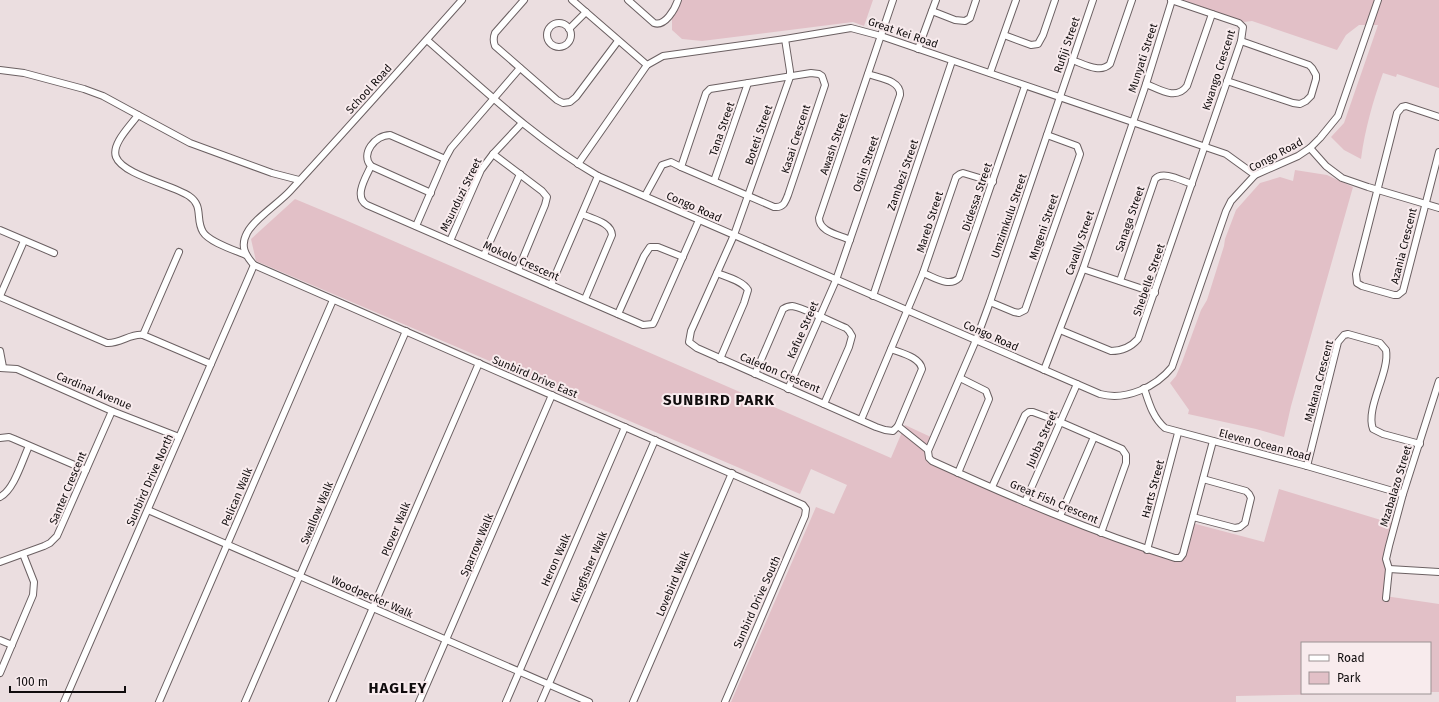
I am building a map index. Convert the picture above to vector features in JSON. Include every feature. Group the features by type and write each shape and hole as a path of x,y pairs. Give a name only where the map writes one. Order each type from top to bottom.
{"street":[{"name":"School Road","path":"246,255 243,245 250,228 290,191 462,0"},
{"path":"524,0 495,33 493,40 495,46 557,100 563,103 570,102 576,97 618,40"},
{"path":"572,0 646,65"},
{"path":"628,0 654,23 658,24 664,22 675,7 678,0"},
{"path":"881,36 893,0"},
{"path":"918,49 936,0"},
{"path":"932,11 955,20 965,21 970,18 976,0"},
{"path":"990,73 1016,0"},
{"path":"1004,35 1031,45 1038,44 1043,35 1055,0"},
{"name":"Rufiji Street","path":"1060,97 1093,0"},
{"path":"1072,60 1097,68 1103,68 1110,64 1132,0"},
{"name":"Kwango Crescent","path":"1172,0 1239,23 1242,27 1241,41 1204,146"},
{"name":"Munyati Street","path":"1133,122 1172,0"},
{"name":"Congo Road","path":"427,40 522,123 557,150 598,176 1044,370 1100,394 1109,396 1128,394 1144,388 1165,375 1172,367 1226,211 1231,201 1254,175 1298,156 1310,148 1338,116 1378,0"},
{"path":"570,29 586,12"},
{"path":"1146,84 1173,94 1179,94 1184,90 1187,86 1212,14"},
{"path":"556,23 563,24 570,29 570,41 562,47 555,47 547,39 547,32 556,23"},
{"name":"Great Kei Road","path":"578,164 646,65 663,56 852,28 881,36 1204,146 1229,156 1254,175"},
{"name":"Awash Street","path":"850,240 823,228 819,224 819,218 881,36"},
{"name":"Boteti Street","path":"734,235 790,77 785,39"},
{"path":"1227,81 1293,103 1300,104 1311,96 1316,75 1309,65 1241,41"},
{"name":"Zambezi Street","path":"873,296 952,61"},
{"path":"416,226 451,148 520,68"},
{"path":"0,70 24,73 84,89 103,96 190,143 272,173 299,180"},
{"name":"Kasai Crescent","path":"749,196 778,208 783,206 788,195 825,85 824,78 819,74 790,77"},
{"name":"Oslin Street","path":"836,280 900,94 900,89 896,84 868,74"},
{"path":"681,167 708,91 712,88 790,77"},
{"name":"Tana Street","path":"714,181 748,83"},
{"name":"Didessa Street","path":"923,273 951,283 959,278 1026,86"},
{"name":"Umzimkulu Street","path":"976,340 1060,97"},
{"path":"1377,190 1397,113 1400,109 1406,106 1439,117"},
{"path":"138,115 115,149 116,156 121,164 134,172 189,196 197,204 204,233 210,238 246,255 254,265"},
{"name":"Cavally Street","path":"1044,370 1083,269 1133,122"},
{"name":"Msunduzi Street","path":"450,241 481,170 493,154 522,123"},
{"path":"431,193 371,166 367,160 368,151 380,137 390,135 445,159"},
{"name":"Mngeni Street","path":"990,302 1014,312 1022,312 1025,310 1078,160 1080,154 1077,146 1047,135"},
{"name":"Shebelle Street","path":"1060,330 1111,351 1122,349 1134,344 1138,339 1155,293 1204,146"},
{"path":"1310,148 1334,173 1342,178 1439,208"},
{"path":"1425,203 1439,152"},
{"path":"493,154 542,190 547,197 518,270"},
{"path":"645,196 662,165 671,162 749,196"},
{"name":"Mokolo Crescent","path":"371,166 360,194 363,203 643,325 653,324 699,220"},
{"name":"Mareb Street","path":"908,311 923,273 956,177 963,173 993,182"},
{"path":"484,255 520,174"},
{"name":"Sanaga Street","path":"1120,281 1155,179 1158,176 1164,175 1192,184"},
{"path":"551,285 598,176"},
{"name":"Azania Crescent","path":"1377,190 1356,280 1362,286 1390,295 1398,295 1403,291 1425,203"},
{"path":"582,214 608,226 612,231 612,235 585,299"},
{"path":"0,230 54,254"},
{"name":"Caledon Crescent","path":"734,235 691,331 689,339 692,345 788,389 885,430 893,431 898,426"},
{"path":"24,241 0,296 107,343 112,344 138,334 143,335 211,364"},
{"path":"618,314 644,256 650,248 658,247 683,257"},
{"path":"143,335 179,252"},
{"name":"Sunbird Drive East","path":"254,265 801,503 806,509"},
{"name":"Sunbird Drive North","path":"64,702 254,265"},
{"path":"1083,269 1155,293"},
{"path":"717,272 741,283 748,290 744,303 720,358"},
{"name":"Kafue Street","path":"788,389 836,280"},
{"name":"Pelican Walk","path":"159,702 333,300"},
{"path":"755,374 783,309 790,306 795,307 846,328 852,336 849,347 824,404"},
{"path":"861,420 908,311"},
{"name":"Swallow Walk","path":"246,702 406,332"},
{"name":"Makana Crescent","path":"1307,466 1338,342 1344,335 1348,334 1380,343 1386,350 1385,362 1372,412 1371,421 1373,429 1383,434 1420,444"},
{"path":"928,450 976,340"},
{"path":"891,349 916,359 921,364 922,369 898,426"},
{"path":"0,351 2,368"},
{"name":"Plover Walk","path":"332,702 479,363"},
{"name":"Cardinal Avenue","path":"2,368 17,369 179,437"},
{"path":"958,472 989,399 986,391 960,378"},
{"name":"Mzabalazo Street","path":"1386,598 1389,569 1387,555 1403,494 1437,395 1439,381"},
{"name":"Jubba Street","path":"1025,502 1077,384"},
{"name":"Eleven Ocean Road","path":"1144,388 1158,422 1165,428 1178,433 1307,466 1403,494"},
{"name":"Sparrow Walk","path":"419,702 552,395"},
{"name":"Santer Crescent","path":"0,562 50,543 57,536 112,410"},
{"path":"992,487 1025,415 1029,412 1033,412 1060,422 1122,449 1126,455 1126,463 1102,533"},
{"name":"Great Fish Crescent","path":"898,426 928,450 929,458 932,461 1025,502 1102,533 1147,550 1175,558 1180,558 1183,554 1213,442"},
{"name":"Heron Walk","path":"506,702 625,427"},
{"name":"Harts Street","path":"1147,550 1178,433"},
{"path":"0,438 9,437 86,470"},
{"path":"1060,516 1094,437"},
{"name":"Kingfisher Walk","path":"541,702 655,440"},
{"path":"0,497 6,494 12,485 29,446"},
{"name":"Lovebird Walk","path":"633,702 732,473"},
{"path":"1193,517 1236,528 1245,523 1251,498 1249,494 1246,491 1203,479"},
{"name":"Sunbird Drive South","path":"724,702 805,516 806,509"},
{"name":"Woodpecker Walk","path":"148,510 589,702"},
{"path":"0,673 31,601 35,588 24,554"},
{"path":"1389,569 1438,570"},
{"path":"0,640 12,645"}],"green space":[{"path":"681,0 873,0 864,26 853,22 702,41 682,39 672,30 672,19 680,5"},
{"path":"1183,0 1439,0 1439,88 1397,74 1396,77 1383,73 1370,115 1361,159 1344,150 1331,137 1344,123 1378,25 1359,25 1346,35 1337,50 1252,21 1244,22"},
{"path":"1295,170 1327,175 1353,187 1291,406 1284,437 1256,429 1188,414 1189,410 1170,383 1176,376 1201,310 1207,300 1225,239 1236,210 1260,183 1280,177 1293,181"},
{"path":"295,199 891,458 905,425 933,438 928,458 1101,534 1180,558 1192,523 1264,542 1279,489 1394,524 1386,563 1385,596 1439,604 1439,692 1431,692 1431,642 1301,642 1301,694 1343,694 1236,696 1236,702 731,702 816,507 834,514 847,485 811,469 800,494 256,261 251,239"}],"district":[{"name":"SUNBIRD PARK","path":"719,400"},
{"name":"HAGLEY","path":"398,688"}]}
